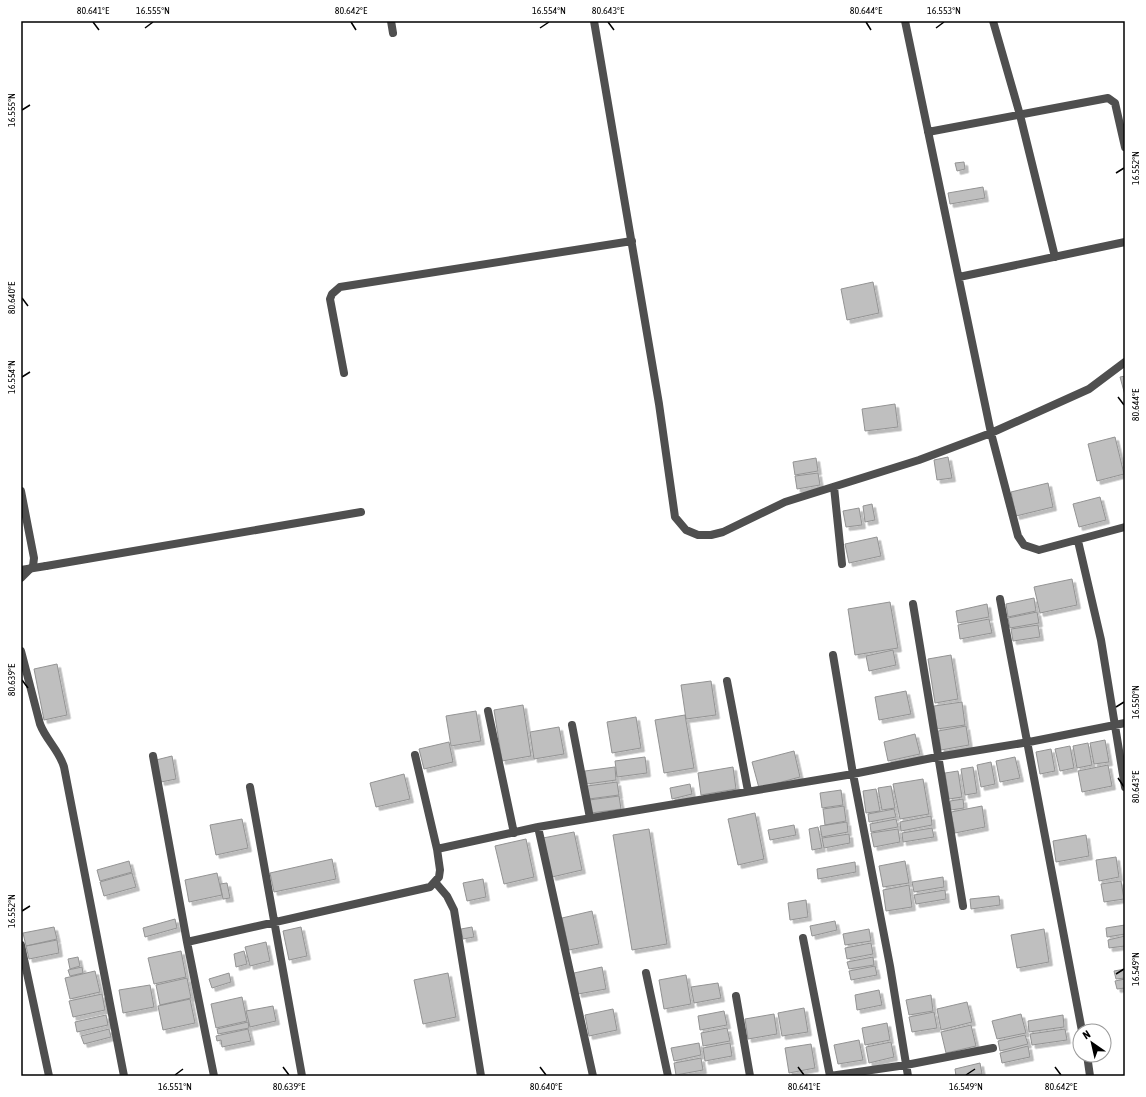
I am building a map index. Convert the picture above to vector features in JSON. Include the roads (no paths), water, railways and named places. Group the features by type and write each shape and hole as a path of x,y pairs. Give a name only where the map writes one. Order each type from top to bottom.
{"street":[{"path":"390,21 393,33"},
{"path":"594,21 659,404 675,517 678,523 686,530 698,535 711,535 723,532 785,502 834,488 919,460 991,433 1089,389 1125,362"},
{"path":"905,21 991,433 1018,536 1024,545 1039,550 1125,528"},
{"path":"993,21 1020,115 1055,257"},
{"path":"928,132 1108,98 1115,103 1125,147"},
{"path":"344,373 330,300 332,294 340,287 632,242"},
{"path":"959,277 1125,242"},
{"path":"834,488 842,564"},
{"path":"21,491 34,558 33,566 21,578"},
{"path":"21,570 361,512"},
{"path":"1078,541 1101,640 1125,787"},
{"path":"1000,599 1081,1023"},
{"path":"913,604 963,906"},
{"path":"21,652 42,730 60,755 64,767 124,1076"},
{"path":"833,655 853,774 890,966 908,1076"},
{"path":"727,681 748,791"},
{"path":"488,711 514,832"},
{"path":"437,849 538,827 853,774 1125,723"},
{"path":"572,725 590,818"},
{"path":"187,942 423,889 435,882 440,870 437,849 415,755"},
{"path":"153,756 187,942 214,1076"},
{"path":"250,787 302,1076"},
{"path":"538,827 593,1076"},
{"path":"435,882 447,896 454,910 481,1076"},
{"path":"803,938 830,1076 906,1065 993,1048"},
{"path":"21,945 24,971 49,1076"},
{"path":"646,973 668,1076"},
{"path":"736,996 750,1076"},
{"path":"1088,1063 1090,1076"}]}
